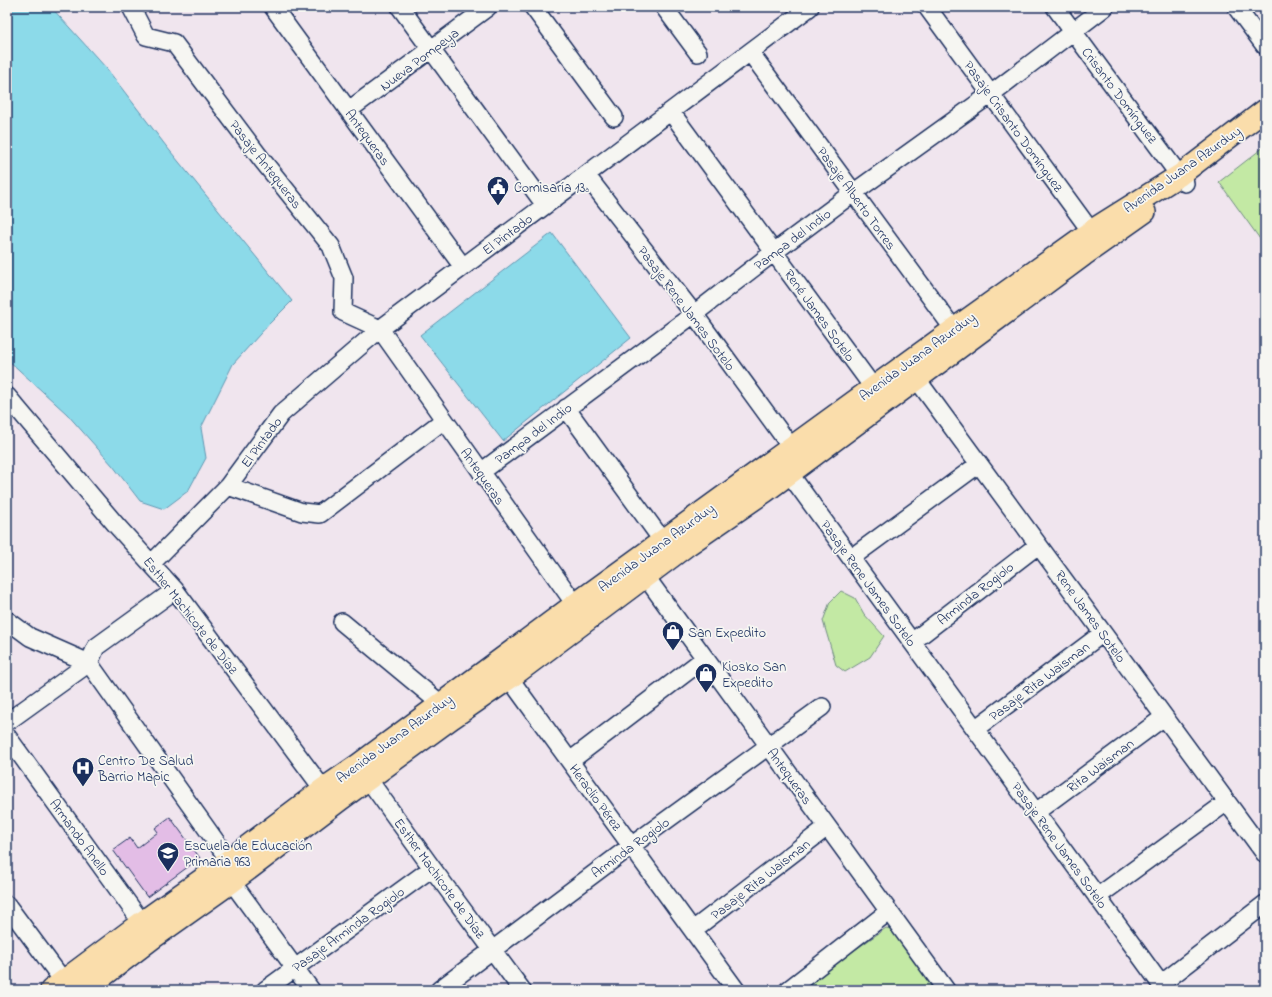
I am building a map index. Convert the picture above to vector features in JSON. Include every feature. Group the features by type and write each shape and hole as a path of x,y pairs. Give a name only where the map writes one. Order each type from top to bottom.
{"main road":[{"name":"Avenida Juana Azurduy","path":"1183,179 1265,110"},
{"name":"Avenida Juana Azurduy","path":"89,989 147,930 230,860 364,772 668,549 789,473 879,395 959,336 1084,255 1096,238 1265,124"},
{"name":"Avenida Juana Azurduy","path":"668,549 791,447 879,395 916,378 959,336"},
{"name":"Avenida Juana Azurduy","path":"61,987 147,930 232,882 331,795"}],"street":[{"name":"Pasaje Antequeras","path":"131,7 146,36 174,43 262,160 331,246 344,278 343,312 380,329"},
{"name":"Antequeras","path":"273,7 463,267"},
{"path":"400,7 545,205"},
{"name":"Nueva Pompeya","path":"349,110 488,7"},
{"path":"533,7 614,117"},
{"path":"664,7 698,53"},
{"name":"El Pintado","path":"152,563 228,486 281,414 380,329 810,7"},
{"name":"Pasaje Crisanto Domínguez","path":"927,7 1096,238"},
{"name":"Crisanto Domínguez","path":"1055,7 1183,179"},
{"name":"Pampa del Indio","path":"481,472 694,314 853,193 991,94 1105,7"},
{"path":"1236,7 1265,46"},
{"name":"Pasaje Alberto Torres","path":"750,52 959,336"},
{"name":"René James Sotelo","path":"671,112 879,395"},
{"name":"Pasaje Rene James Sotelo","path":"586,175 694,314 791,447"},
{"name":"Antequeras","path":"380,329 581,613"},
{"name":"Rene James Sotelo","path":"916,378 1265,854"},
{"name":"Esther Machicote de Díaz","path":"7,396 117,526 175,590 331,795"},
{"path":"566,408 668,549"},
{"path":"228,486 302,512 320,514 444,420"},
{"path":"789,473 791,447"},
{"path":"851,558 979,464"},
{"name":"Pasaje Rene James Sotelo","path":"789,473 1163,987"},
{"name":"Arminda Rogiolo","path":"912,642 1038,544"},
{"name":"Antequeras","path":"640,569 946,990"},
{"path":"7,722 89,663 96,648 175,590"},
{"path":"7,620 30,637 89,663 230,860 232,882 311,990"},
{"path":"342,622 446,711"},
{"name":"Pasaje Rita Waisman","path":"976,729 1103,633"},
{"path":"570,761 705,658"},
{"name":"Heraclio Pérez","path":"504,670 736,990"},
{"name":"Arminda Rogiolo","path":"439,990 631,846 822,707"},
{"name":"Rita Waisman","path":"1036,812 1164,717"},
{"name":"Armando Anello","path":"7,736 147,930"},
{"name":"Esther Machicote de Díaz","path":"364,772 432,868 522,990"},
{"path":"1097,897 1227,802"},
{"name":"Pasaje Rita Waisman","path":"693,930 827,827"},
{"name":"Pasaje Arminda Rogiolo","path":"265,990 432,868"},
{"path":"7,904 61,987"},
{"path":"1163,987 1265,904"},
{"path":"788,990 888,912"}],"green space":[{"path":"1265,146 1265,246 1219,182"},
{"path":"841,591 855,598 864,614 884,636 870,657 845,672 836,665 823,621 830,602"},
{"path":"886,928 892,929 939,990 809,990 805,985"}],"water":[{"path":"7,7 51,7 107,69 166,146 292,301 233,364 201,428 206,458 188,491 164,509 140,501 113,466 67,414 7,359"},
{"path":"552,233 631,338 503,441 420,335"}],"building":[{"path":"170,817 200,858 147,897 113,850 130,838 137,848 158,832 155,828"}],"place":[{"name":"Comisaría 13ª","path":"498,206"},
{"name":"San Expedito","path":"673,652"},
{"name":"Kiosko San Expedito","path":"706,694"},
{"name":"Centro De Salud Barrio Mapic","path":"83,788"},
{"name":"Escuela de Educación Primaria 963","path":"168,872"}]}
